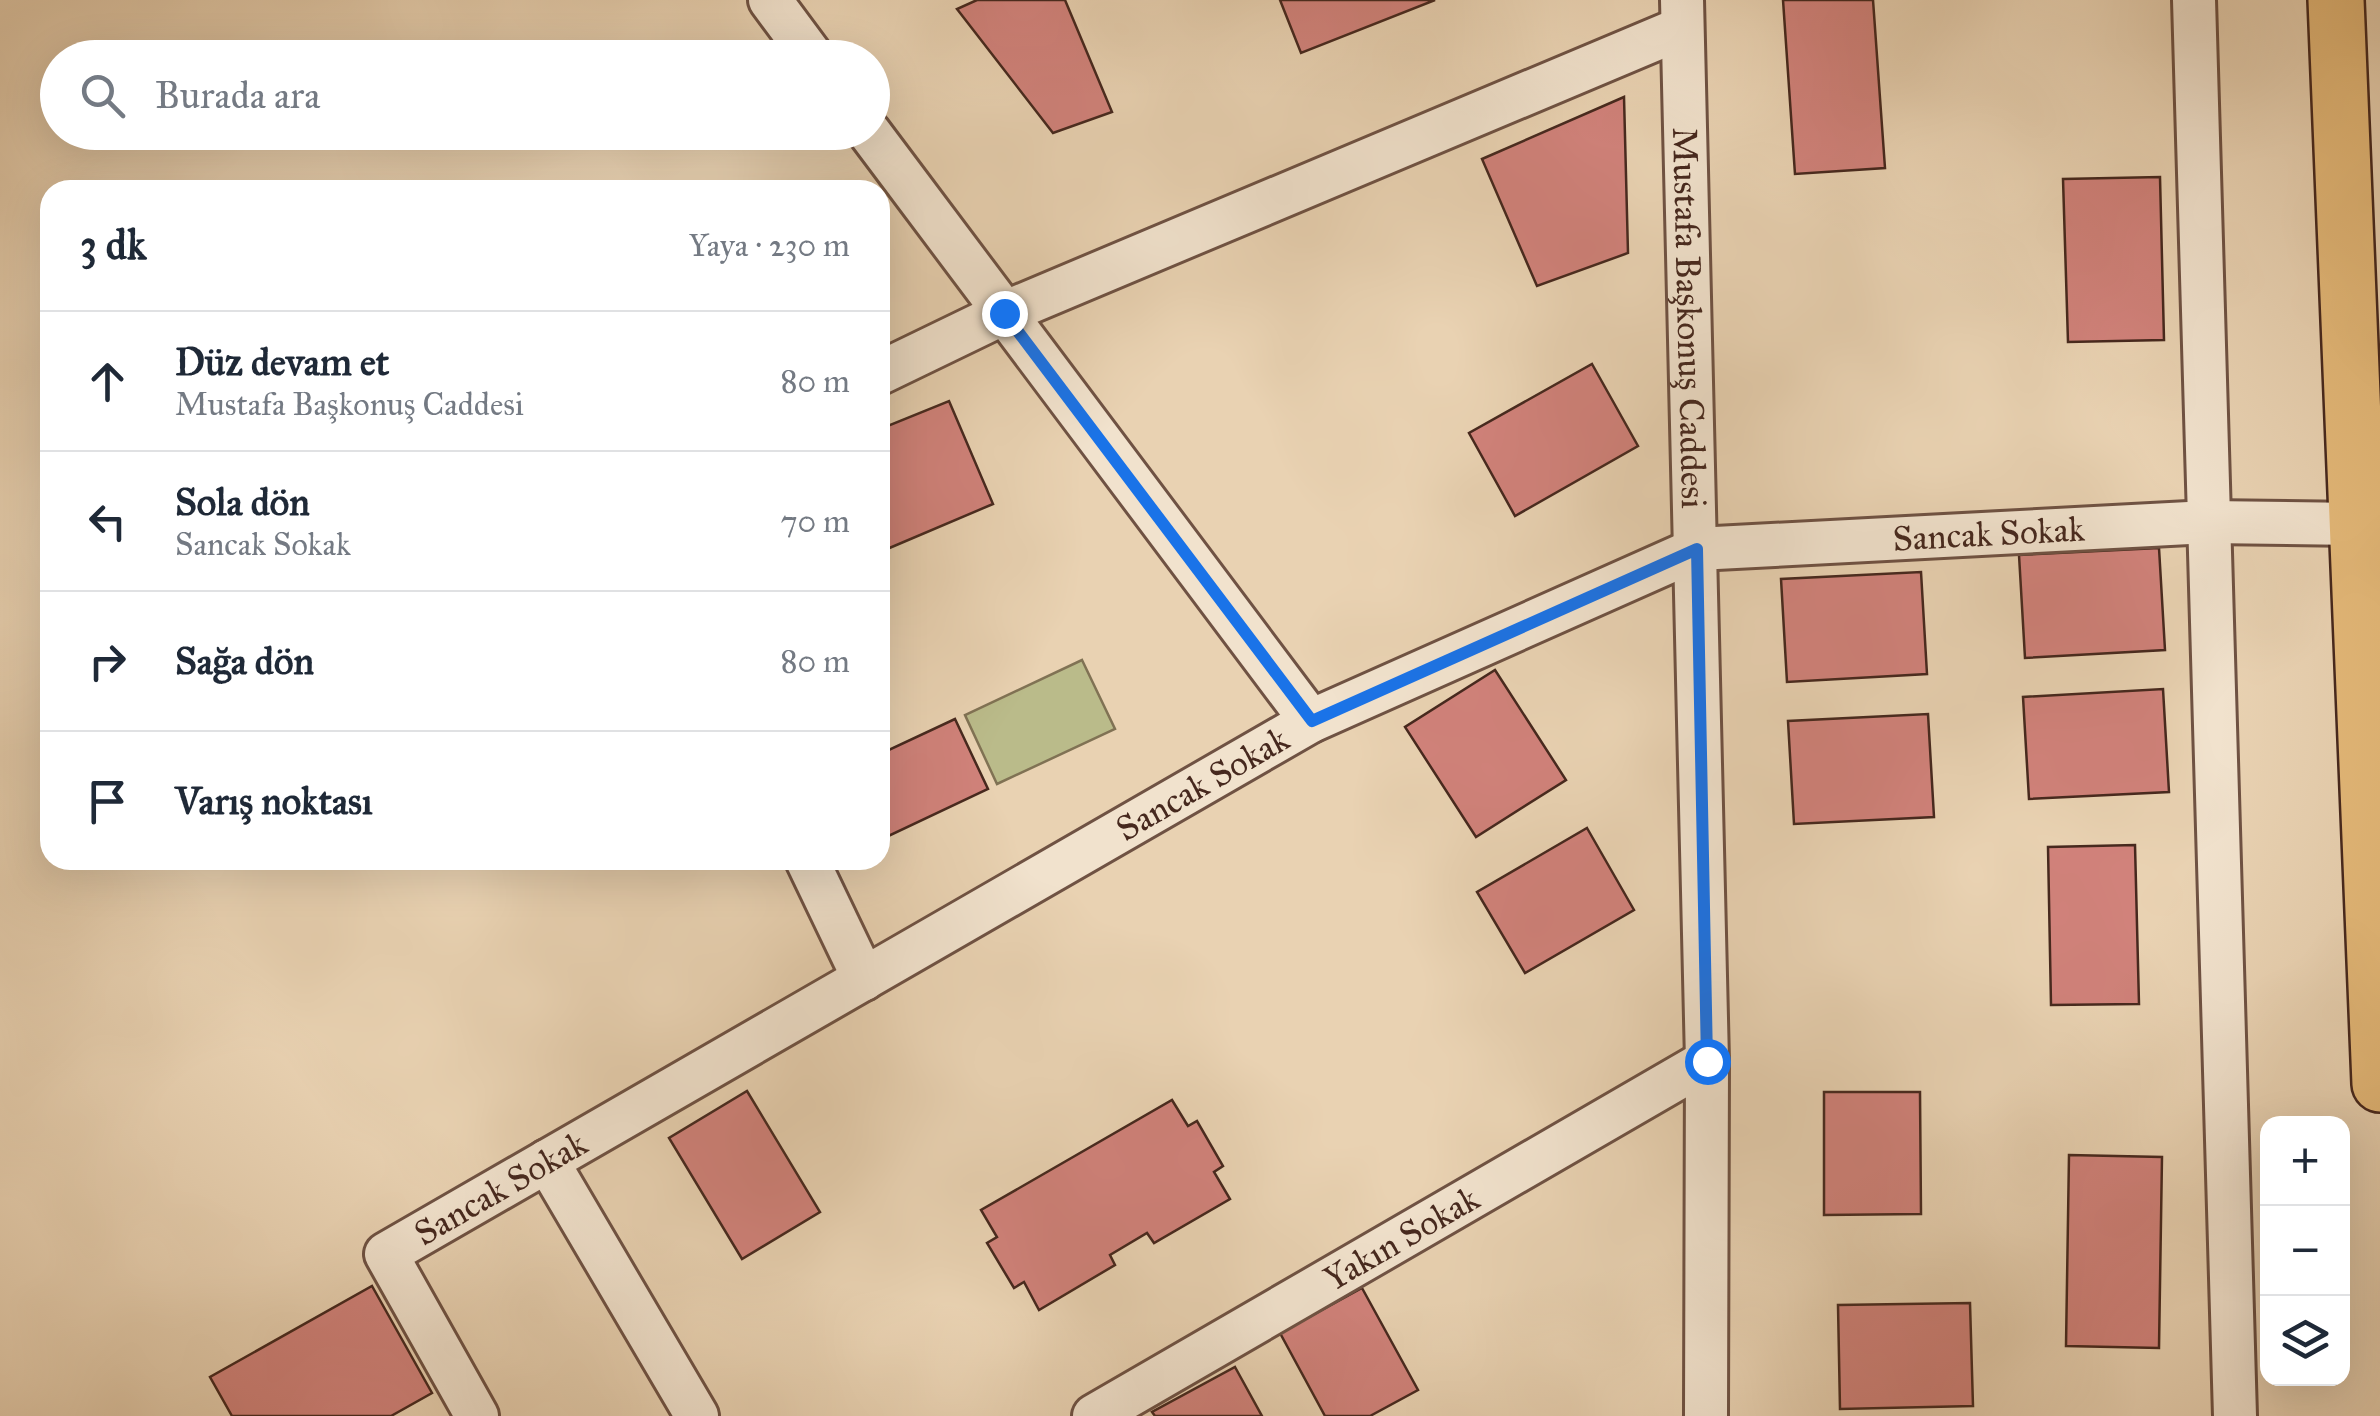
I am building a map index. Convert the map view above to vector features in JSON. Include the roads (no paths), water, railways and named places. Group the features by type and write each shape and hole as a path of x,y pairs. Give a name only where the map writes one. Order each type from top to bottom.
{"highway":[{"path":"2336,0 2380,1084"}],"street":[{"path":"770,0 800,40"},
{"path":"2194,0 2234,1416"},
{"path":"890,368 1004,313 1682,14"},
{"name":"Mustafa Başkonuş Caddesi","path":"1682,14 1707,1061 1706,1416"},
{"path":"882,150 1312,721"},
{"name":"Sancak Sokak","path":"477,1416 386,1254 1312,721 1697,549 2208,522 2357,524"},
{"path":"812,870 864,979"},
{"name":"Yakın Sokak","path":"1094,1416 1707,1061"},
{"path":"547,1161 697,1416"}]}
